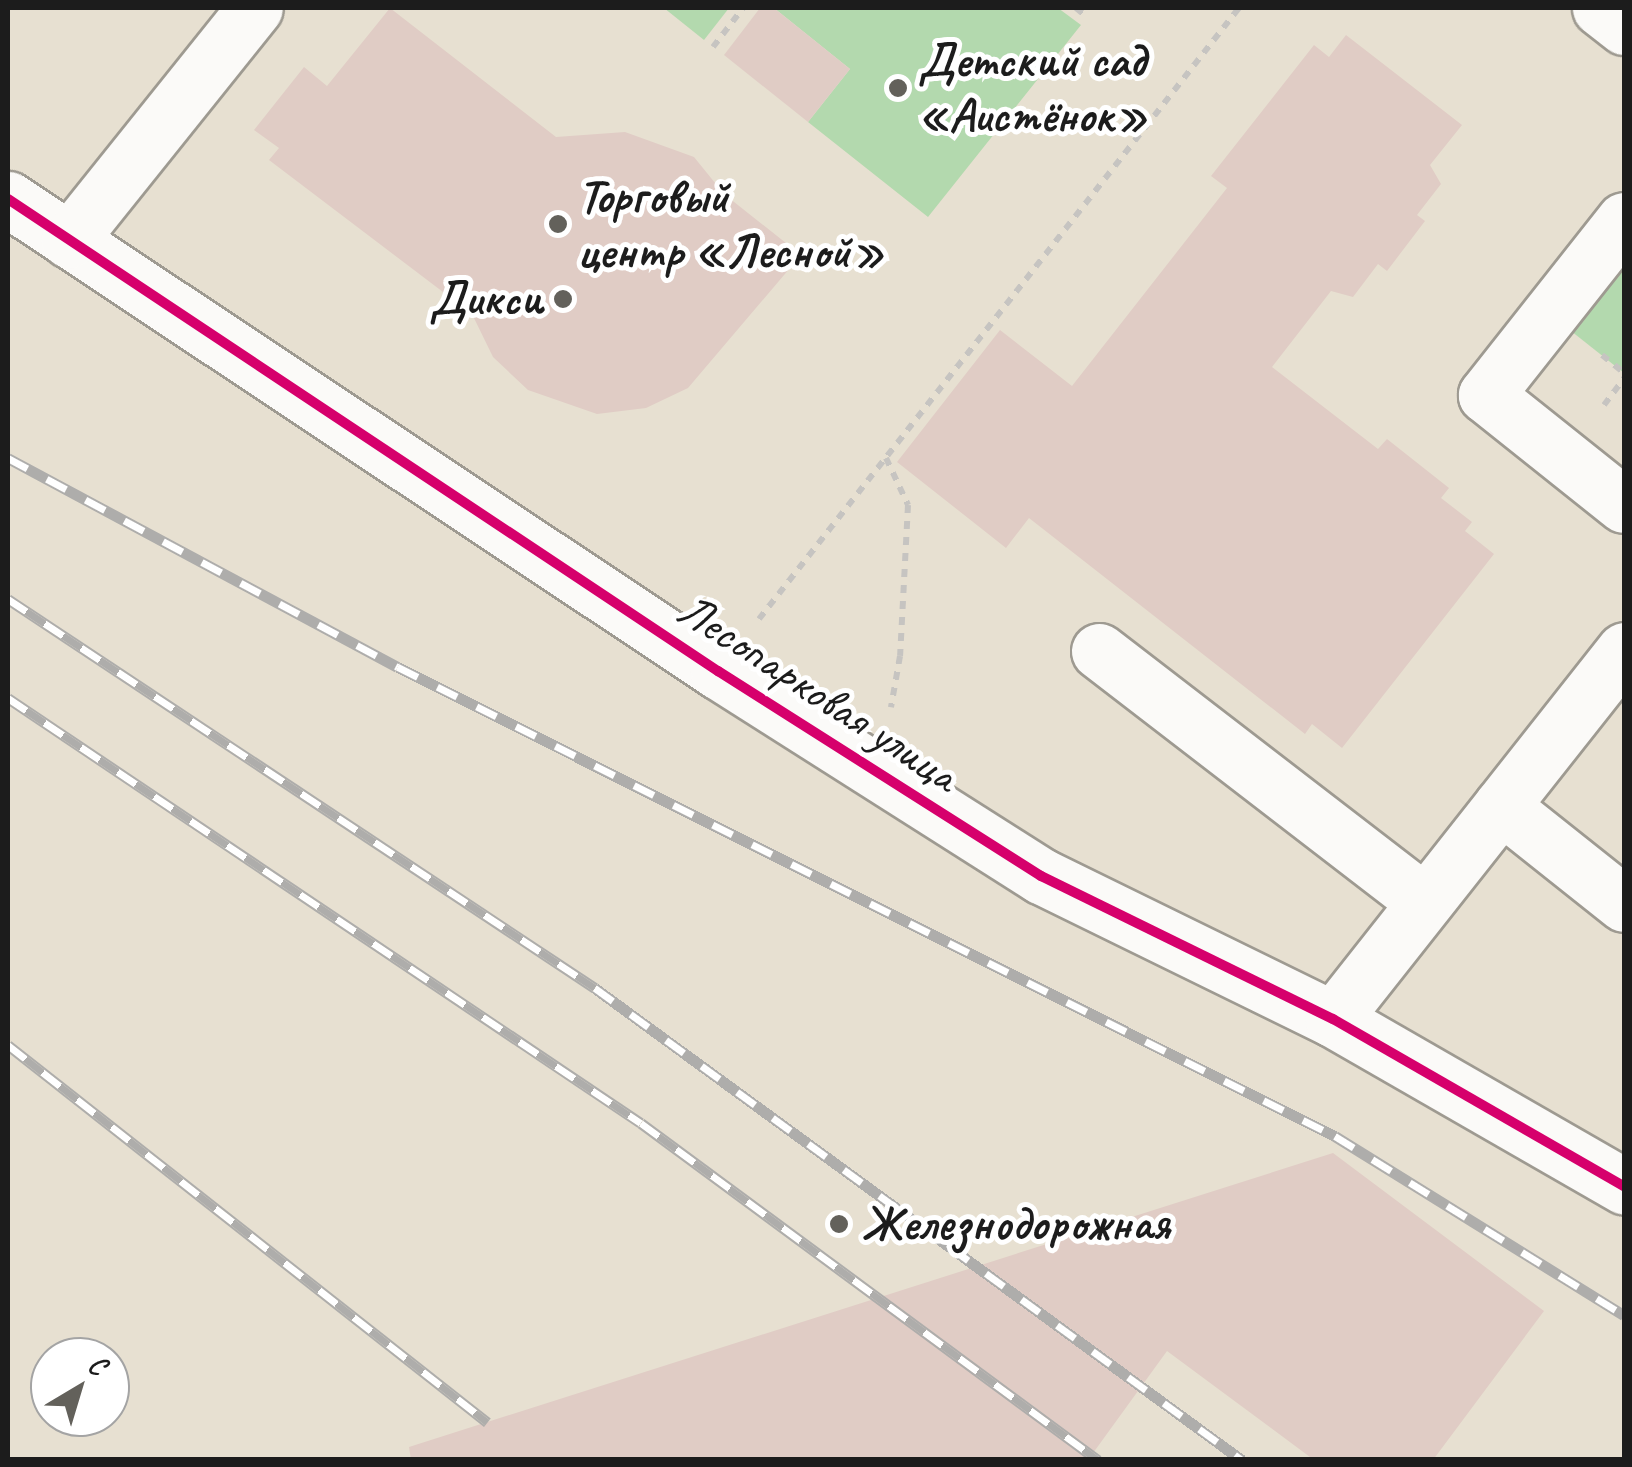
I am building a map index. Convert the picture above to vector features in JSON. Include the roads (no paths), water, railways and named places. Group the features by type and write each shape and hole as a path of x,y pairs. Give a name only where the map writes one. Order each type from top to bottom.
{"street":[{"path":"69,240 255,8"},
{"path":"1600,8 1624,27"},
{"name":"Лесопарковая улица","path":"8,199 718,671 1042,876 1333,1019 1624,1186"},
{"path":"1624,220 1486,395 1624,505"},
{"path":"1333,1019 1624,650"},
{"path":"1099,651 1425,902"},
{"path":"1501,806 1624,904"}],"railway":[{"path":"8,458 398,667 1335,1136 1624,1315"},
{"path":"8,599 595,988 1242,1460"},
{"path":"8,698 641,1123 1098,1460"},
{"path":"8,1045 487,1422"}],"place":[{"name":"Детский сад «Аистёнок»","path":"898,88"},
{"name":"Торговый центр «Лесной»","path":"558,224"},
{"name":"Дикси","path":"563,299"},
{"name":"Железнодорожная","path":"839,1224"}]}
